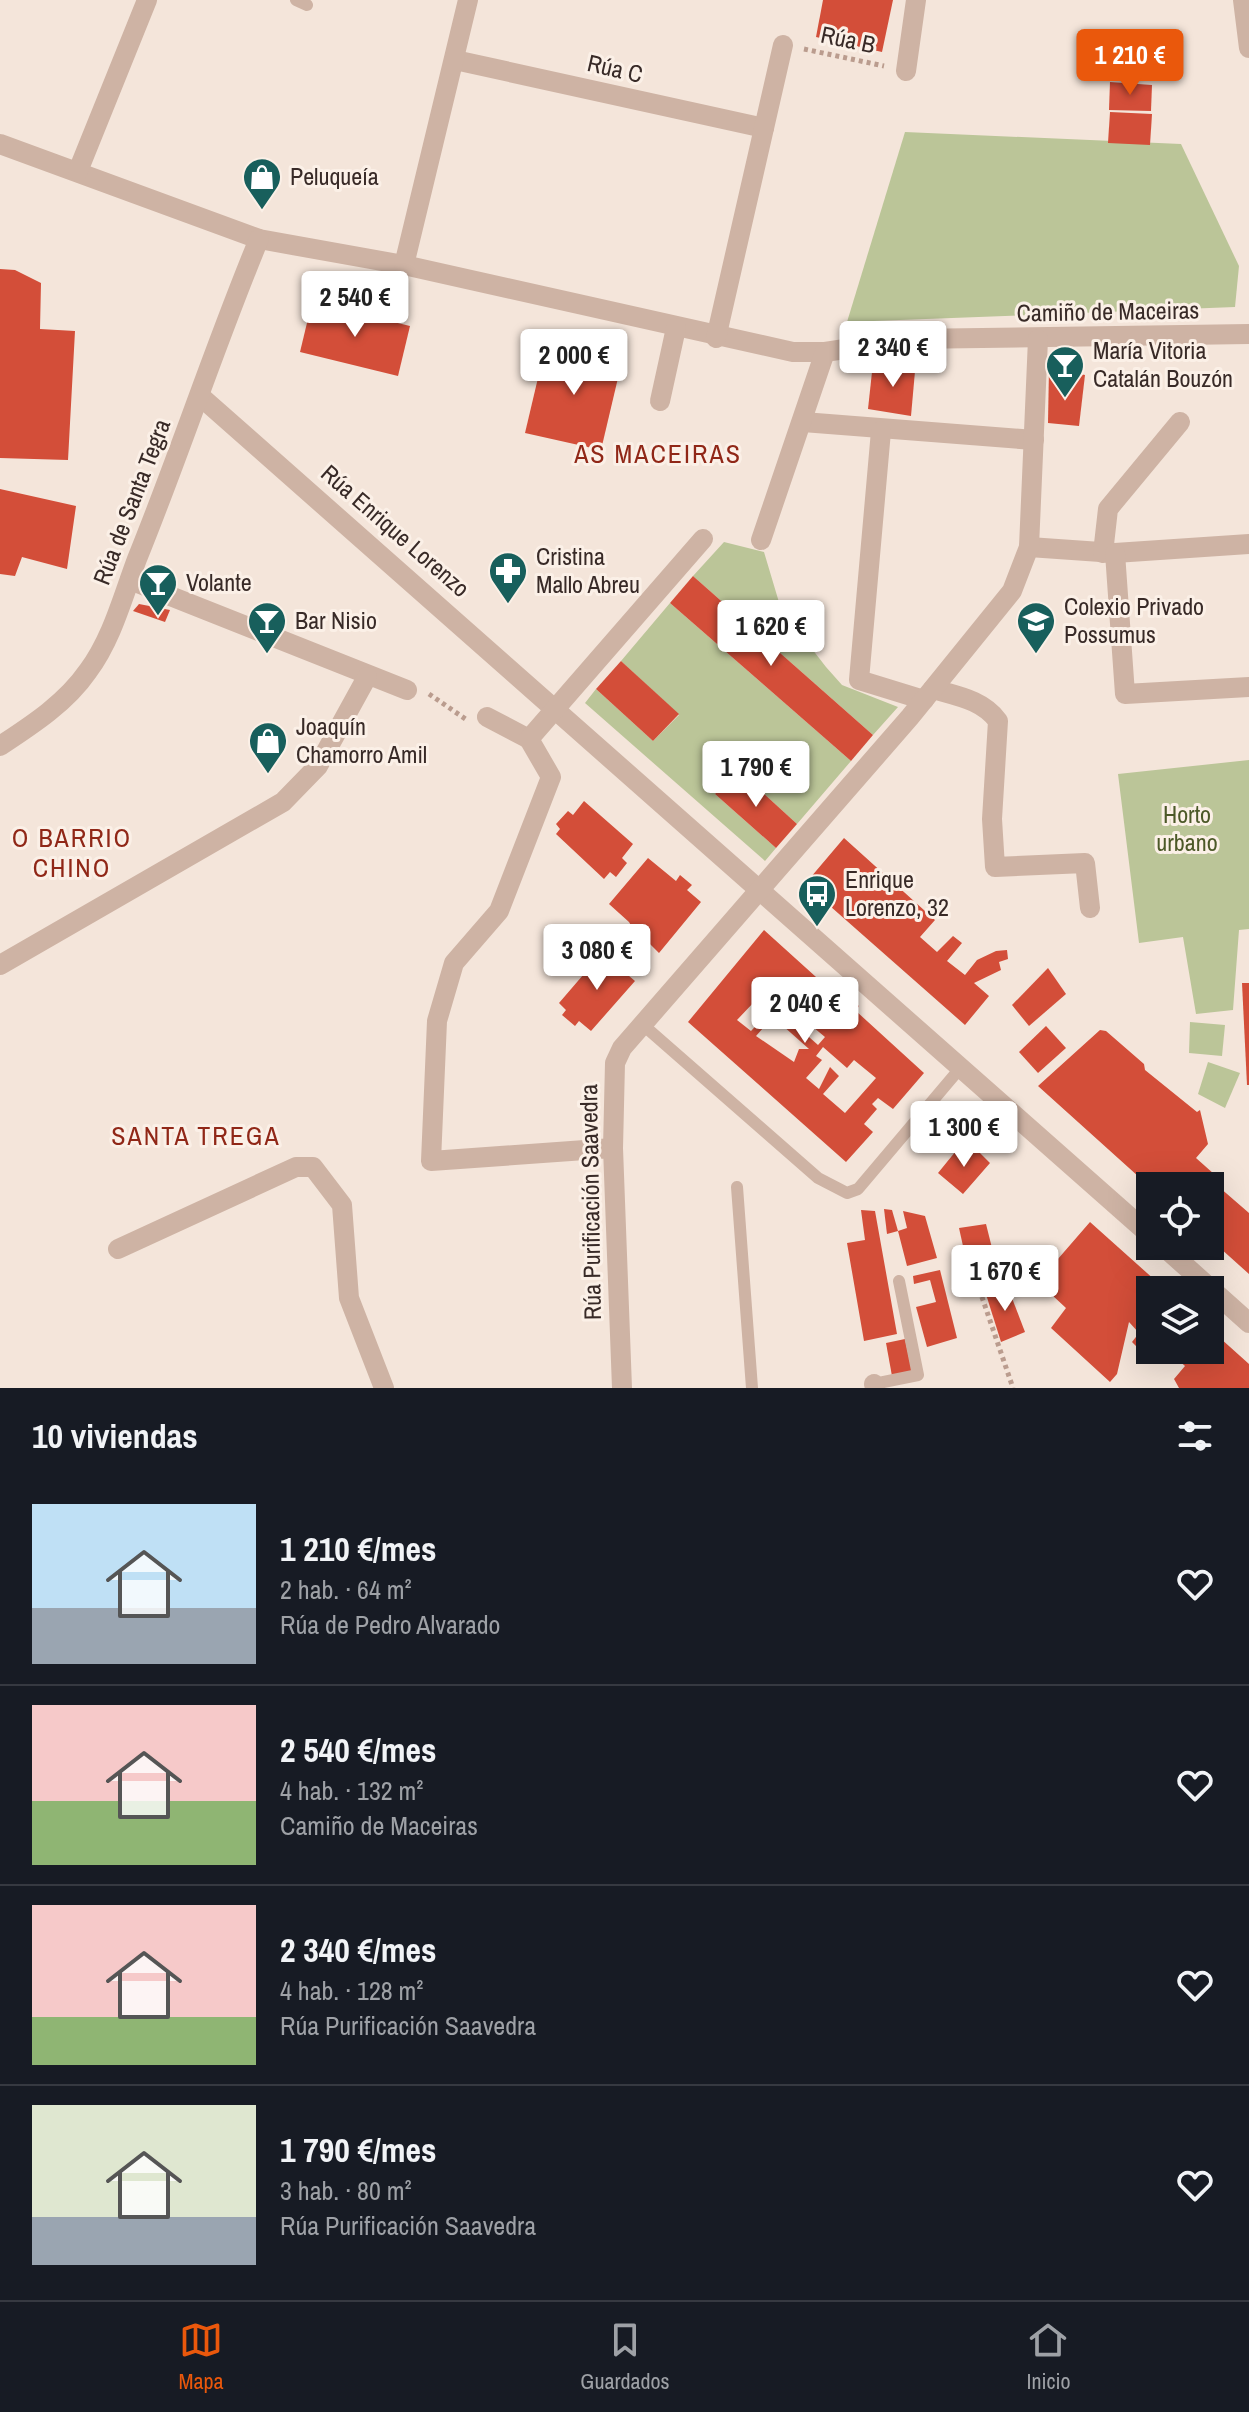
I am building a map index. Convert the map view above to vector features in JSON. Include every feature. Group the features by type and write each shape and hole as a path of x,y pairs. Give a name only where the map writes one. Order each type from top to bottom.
{"street":[{"path":"78,171 147,0"},
{"path":"404,265 468,0"},
{"path":"906,71 916,0"},
{"path":"1243,0 1249,48"},
{"path":"716,338 783,45"},
{"name":"Rúa C","path":"455,60 764,128"},
{"name":"Camiño de Maceiras","path":"0,144 259,239 404,265 716,338 793,352 825,352 910,339 1249,334"},
{"name":"Rúa de Santa Tegra","path":"0,746 45,717 89,671 130,580 221,332 259,239"},
{"path":"660,401 676,328"},
{"name":"Rúa Purificación Saavedra","path":"622,1388 613,1148 615,1063 622,1048 642,1024 928,694 1012,591 1029,547 1038,339"},
{"path":"761,540 825,352"},
{"name":"Rúa Enrique Lorenzo","path":"200,396 555,706 1136,1222"},
{"path":"803,422 881,431 1034,440"},
{"path":"1180,422 1108,509 1109,553 1125,694 1249,687"},
{"path":"881,431 859,680 973,701 990,710 998,721 992,819 995,867 1085,863 1090,908"},
{"path":"529,739 703,539"},
{"path":"1029,547 1109,553 1249,544"},
{"path":"130,580 367,677 407,690"},
{"path":"0,965 283,802 318,766 367,677"},
{"path":"487,717 529,739 551,777 499,911 454,963 437,1021 431,1161 613,1148"},
{"path":"118,1249 296,1167 313,1167 342,1205 349,1298 384,1388"},
{"path":"1179,1260 1249,1323"}],"lane":[{"path":"642,1024 818,1178 847,1193 858,1189 962,1066"},
{"path":"737,1187 752,1388"},
{"path":"875,1386 918,1375 899,1281"}],"path":[{"name":"Rúa B","path":"783,45 906,71"},
{"path":"407,690 426,693 465,719 487,717"},
{"path":"969,1259 1013,1388"}],"green space":[{"path":"905,132 1181,144 1239,266 1235,307 847,322"},
{"path":"724,542 764,552 781,609 842,685 898,707 873,735 693,576"},
{"path":"670,603 851,761 797,824 737,769 715,794 776,848 765,861 585,703 596,689 653,741 679,715 621,661"},
{"name":"Horto urbano","path":"1249,760 1249,929 1239,930 1233,1010 1196,1014 1183,937 1139,943 1118,774"},
{"path":"1190,1022 1225,1025 1222,1056 1189,1053"},
{"path":"1208,1062 1240,1073 1225,1108 1198,1094"}],"building":[{"path":"823,0 893,0 882,52 816,37"},
{"path":"1110,82 1152,85 1151,111 1109,110"},
{"path":"1110,112 1152,114 1150,145 1108,143"},
{"path":"0,269 15,270 41,283 40,329 75,331 68,460 0,458"},
{"path":"312,302 410,326 398,376 300,352"},
{"path":"546,344 622,361 601,450 525,433"},
{"path":"916,360 911,416 868,409 872,372"},
{"name":"María Vitoria Catalán Bouzón","path":"1049,368 1085,375 1079,426 1048,423"},
{"path":"0,489 76,506 67,569 22,557 15,576 0,574"},
{"path":"693,576 873,735 851,761 670,603"},
{"name":"Volante","path":"139,604 170,610 165,622 133,611"},
{"path":"621,661 679,714 653,741 596,689"},
{"path":"737,769 797,824 776,848 715,794"},
{"path":"584,801 633,844 622,858 627,863 616,877 610,872 604,879 556,834 560,829 556,824 568,811 573,815"},
{"path":"844,838 935,920 920,937 937,952 953,936 962,943 947,961 965,975 977,960 996,951 1007,950 1008,959 999,962 1001,970 974,983 989,996 965,1025 805,884"},
{"path":"648,858 676,881 680,875 692,885 687,890 701,902 659,953 647,941 643,947 629,934 633,929 629,922 609,904"},
{"path":"764,930 847,1005 852,999 859,1006 856,1011 924,1073 893,1109 878,1098 872,1104 877,1109 864,1124 873,1132 846,1162 688,1022","holes":["765,979 779,991 767,1005 754,992","755,1001 768,1013 751,1031 737,1020","773,1017 809,1049 799,1049 794,1062 756,1036","807,1022 825,1037 818,1045 800,1029","823,1047 847,1068 854,1060 876,1078 845,1113 823,1094 839,1076 830,1067 819,1089 806,1078 822,1060 816,1056"]},
{"path":"602,953 609,959 613,953 626,965 622,970 635,981 591,1031 579,1021 575,1026 562,1015 566,1010 559,1003"},
{"path":"1048,968 1066,994 1029,1026 1012,1005"},
{"path":"1242,983 1249,983 1249,1085 1247,1085"},
{"path":"1046,1026 1066,1048 1038,1073 1019,1052"},
{"path":"1100,1030 1106,1031 1144,1064 1145,1070 1197,1112 1200,1110 1208,1144 1196,1158 1212,1172 1136,1174 1038,1086"},
{"path":"960,1146 971,1155 976,1149 990,1163 963,1194 938,1173"},
{"path":"1224,1191 1249,1213 1249,1274 1224,1252"},
{"path":"884,1209 892,1210 898,1231 887,1234"},
{"path":"861,1210 875,1211 897,1334 864,1341 847,1243 865,1240"},
{"path":"903,1211 925,1216 937,1258 907,1266 898,1231 907,1228"},
{"path":"1090,1222 1150,1276 1136,1276 1136,1330 1129,1322 1117,1374 1110,1382 1051,1328 1066,1308 1038,1282"},
{"path":"986,1224 993,1252 965,1255 959,1228"},
{"path":"940,1270 957,1338 927,1347 916,1307 936,1302 930,1280 914,1284 913,1276"},
{"path":"1007,1285 1025,1332 1001,1342 985,1291"},
{"path":"905,1339 912,1371 892,1376 886,1343"},
{"path":"1224,1342 1249,1364 1249,1388 1179,1388 1174,1379 1185,1366 1183,1364 1224,1364"}],"place":[{"name":"Peluqueía","path":"262,211"},
{"name":"María Vitoria Catalán Bouzón","path":"1065,399"},
{"name":"Cristina Mallo Abreu","path":"508,605"},
{"name":"Volante","path":"158,617"},
{"name":"Bar Nisio","path":"267,655"},
{"name":"Colexio Privado Possumus","path":"1036,655"},
{"name":"Joaquín Chamorro Amil","path":"268,775"},
{"name":"Enrique Lorenzo, 32","path":"817,928"}],"district":[{"name":"AS MACEIRAS","path":"658,454"},
{"name":"O BARRIO CHINO","path":"72,853"},
{"name":"SANTA TREGA","path":"196,1136"}]}
